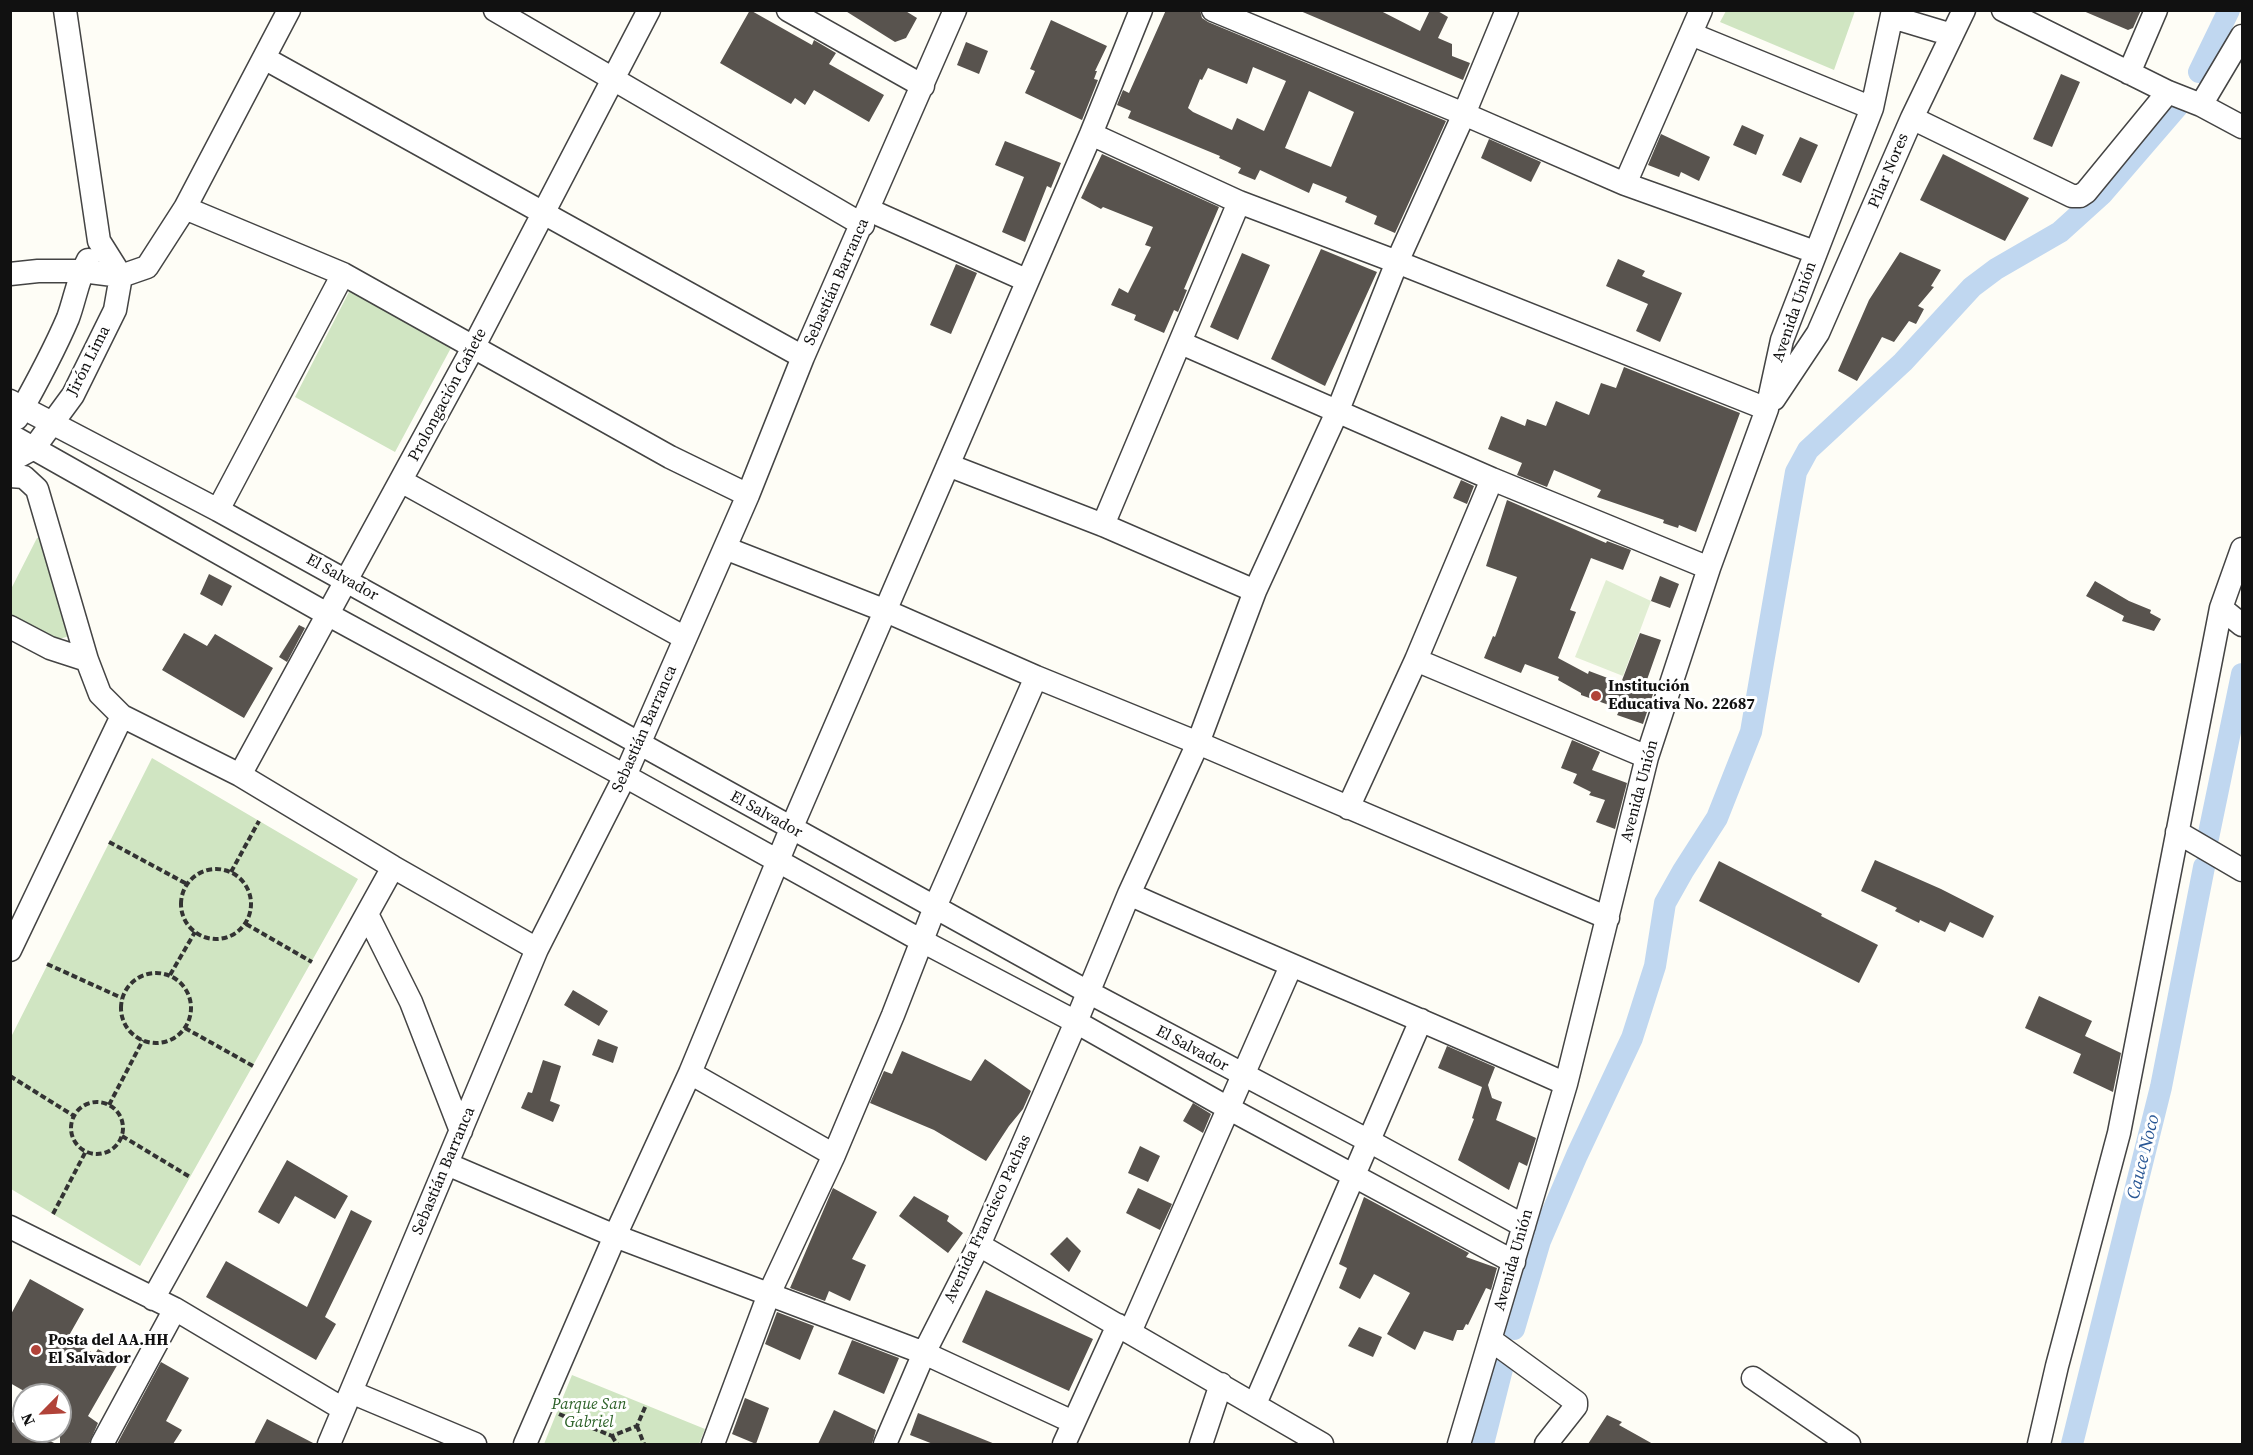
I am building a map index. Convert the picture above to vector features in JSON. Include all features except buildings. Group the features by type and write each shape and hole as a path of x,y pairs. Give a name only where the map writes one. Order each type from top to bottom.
{"street":[{"path":"66,10 99,241 120,276"},
{"path":"10,274 38,271 82,271 120,276 147,267 185,208 289,10"},
{"path":"495,10 613,78 866,217 1026,280"},
{"name":"Prolongación Cañete","path":"240,776 474,346 649,10"},
{"path":"788,10 923,86"},
{"name":"Sebastián Barranca","path":"329,1444 537,949 625,776 748,495 803,357 955,10"},
{"path":"525,1444 615,1236 690,1073 791,829 1026,280 1091,134 1141,10"},
{"path":"1213,10 1464,114 1625,184 1815,252"},
{"name":"Avenida Francisco Pachas","path":"885,1444 924,1353 979,1245 1129,894 1198,743 1255,591 1338,410 1397,262 1464,114 1507,10"},
{"path":"1625,184 1701,10"},
{"name":"Pilar Nores","path":"1767,409 1818,333 1912,118 1964,10"},
{"path":"2003,10 2242,127"},
{"path":"2129,73 2156,10"},
{"path":"1893,14 1952,35"},
{"name":"Avenida Unión","path":"1459,1444 1566,1084 1647,757 1709,568 1767,409 1782,339 1872,108 1893,14"},
{"path":"1691,34 1872,108"},
{"path":"2201,105 2242,36"},
{"path":"264,58 803,357"},
{"path":"1912,118 2072,196 2080,196 2086,192 2168,92"},
{"path":"1091,134 1239,202 1397,262 1767,409"},
{"path":"1103,525 1239,202"},
{"path":"185,208 343,274 670,457 748,495"},
{"path":"10,430 17,404 43,371 68,318 78,291 82,271 99,241"},
{"path":"218,510 343,274"},
{"name":"Jirón Lima","path":"11,460 34,448 73,395 114,310 120,276"},
{"path":"1181,343 1492,479 1709,568"},
{"name":"El Salvador","path":"17,404 346,580 1088,993 1524,1226"},
{"name":"El Salvador","path":"10,435 327,615 625,776 922,941 1076,1022 1352,1176 1514,1262"},
{"path":"948,465 1103,525 1255,591"},
{"path":"10,476 24,477 37,489 87,660 100,694 122,716 240,776 537,949"},
{"path":"1348,808 1416,660 1492,479"},
{"path":"401,481 685,638"},
{"path":"725,548 886,611 1036,677 1198,743 1608,918"},
{"path":"2039,1444 2057,1366 2119,1133 2222,608 2242,549"},
{"path":"2222,608 2242,625"},
{"path":"10,627 50,648 87,660"},
{"path":"1416,660 1647,757"},
{"path":"713,1444 769,1294 834,1155 893,1015 935,907 1036,677"},
{"path":"10,950 122,716"},
{"path":"2177,832 2242,870"},
{"path":"153,1299 393,867"},
{"path":"1129,894 1566,1084"},
{"path":"367,914 411,1002 461,1131"},
{"path":"1064,1444 1073,1422 1124,1329 1228,1108 1291,966"},
{"path":"1255,1404 1421,1020"},
{"path":"690,1073 834,1155"},
{"path":"447,1164 615,1236 924,1353 1073,1422"},
{"path":"10,1227 175,1309 347,1400 474,1444"},
{"path":"979,1245 1322,1444"},
{"path":"102,1444 175,1309"},
{"path":"1491,1340 1576,1402 1572,1412 1546,1444"},
{"path":"1753,1378 1849,1444"},
{"path":"1202,1444 1221,1384"}],"path":[{"path":"231,872 259,821"},
{"path":"109,842 187,884"},
{"path":"221,869 231,872 241,879 248,889 251,913 246,924 228,938 216,940 195,932 183,915 181,904 187,884 202,872 221,869"},
{"path":"246,924 312,962"},
{"path":"170,975 195,932"},
{"path":"47,964 122,998"},
{"path":"161,973 170,975 180,982 189,998 190,1017 185,1028 177,1036 167,1041 156,1043 143,1040 134,1036 122,1019 122,998 126,988 141,975 161,973"},
{"path":"185,1028 253,1066"},
{"path":"109,1105 143,1040"},
{"path":"10,1076 74,1116"},
{"path":"93,1102 109,1105 119,1115 122,1122 122,1136 118,1144 111,1150 94,1154 86,1151 79,1146 71,1132 74,1116 79,1109 93,1102"},
{"path":"122,1136 190,1177"},
{"path":"53,1214 86,1151"},
{"path":"644,1444 637,1426 646,1405"},
{"path":"557,1413 612,1436 617,1444"},
{"path":"612,1436 637,1426"}],"green space":[{"path":"1726,10 1855,11 1834,70 1720,22"},
{"path":"350,290 452,346 395,452 295,397"},
{"path":"47,535 69,636 61,638 46,636 11,614 10,591 37,538"},
{"path":"1606,580 1651,601 1623,676 1575,657"},
{"path":"152,758 358,879 140,1266 11,1189 11,1037"},
{"name":"Parque San Gabriel","path":"572,1375 705,1429 699,1444 544,1444"}],"waterway":[{"path":"2199,72 2229,10"},
{"path":"1514,1329 1540,1241 1632,1038 1655,966 1665,903 1717,818 1751,732 1796,472 1808,450 1903,362 1972,287 1996,269 2060,232 2102,194 2177,107"},
{"name":"Cauce Noco","path":"2208,838 2242,674"},
{"name":"Cauce Noco","path":"2072,1444 2161,1087 2204,867"},
{"path":"1483,1444 1504,1361"}],"place":[{"name":"Institución Educativa No. 22687","path":"1596,696"},
{"name":"Posta del AA.HH El Salvador","path":"36,1350"}]}
